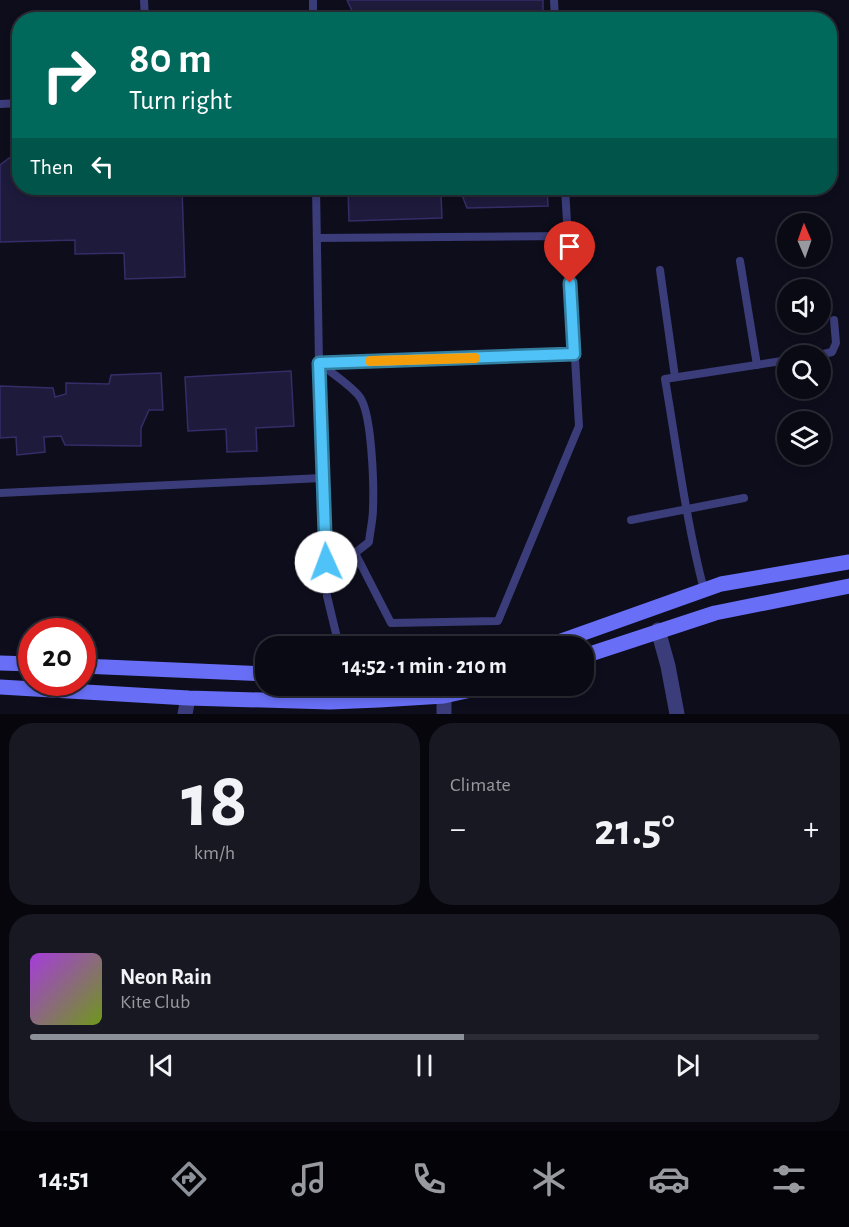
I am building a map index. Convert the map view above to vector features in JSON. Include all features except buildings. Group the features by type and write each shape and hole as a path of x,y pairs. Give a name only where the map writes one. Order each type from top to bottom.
{"main road":[{"path":"575,636 721,584 849,562"},
{"path":"594,652 715,613 849,586"},
{"path":"0,663 18,664"},
{"path":"96,667 255,674"},
{"path":"0,687 188,698 350,701 444,696"}],"street":[{"path":"658,630 668,666 676,714"},
{"path":"444,696 444,714"},
{"path":"185,714 188,698"}],"lane":[{"path":"316,195 322,478 327,596 337,636"},
{"path":"355,553 392,623 498,621 579,426 565,195"},
{"path":"317,238 567,236"},
{"path":"740,261 757,364"},
{"path":"660,270 675,377"},
{"path":"831,352 836,343 834,320"},
{"path":"319,363 574,354"},
{"path":"704,590 665,379 777,361"},
{"path":"319,363 361,398 368,418 372,461 373,512 369,542 355,553 326,566"},
{"path":"0,493 322,478"},
{"path":"632,520 744,498"},
{"path":"349,696 350,701"}],"slow traffic":[{"path":"370,361 475,358"}],"route":[{"path":"326,562 319,363 574,354 570,283"}]}
